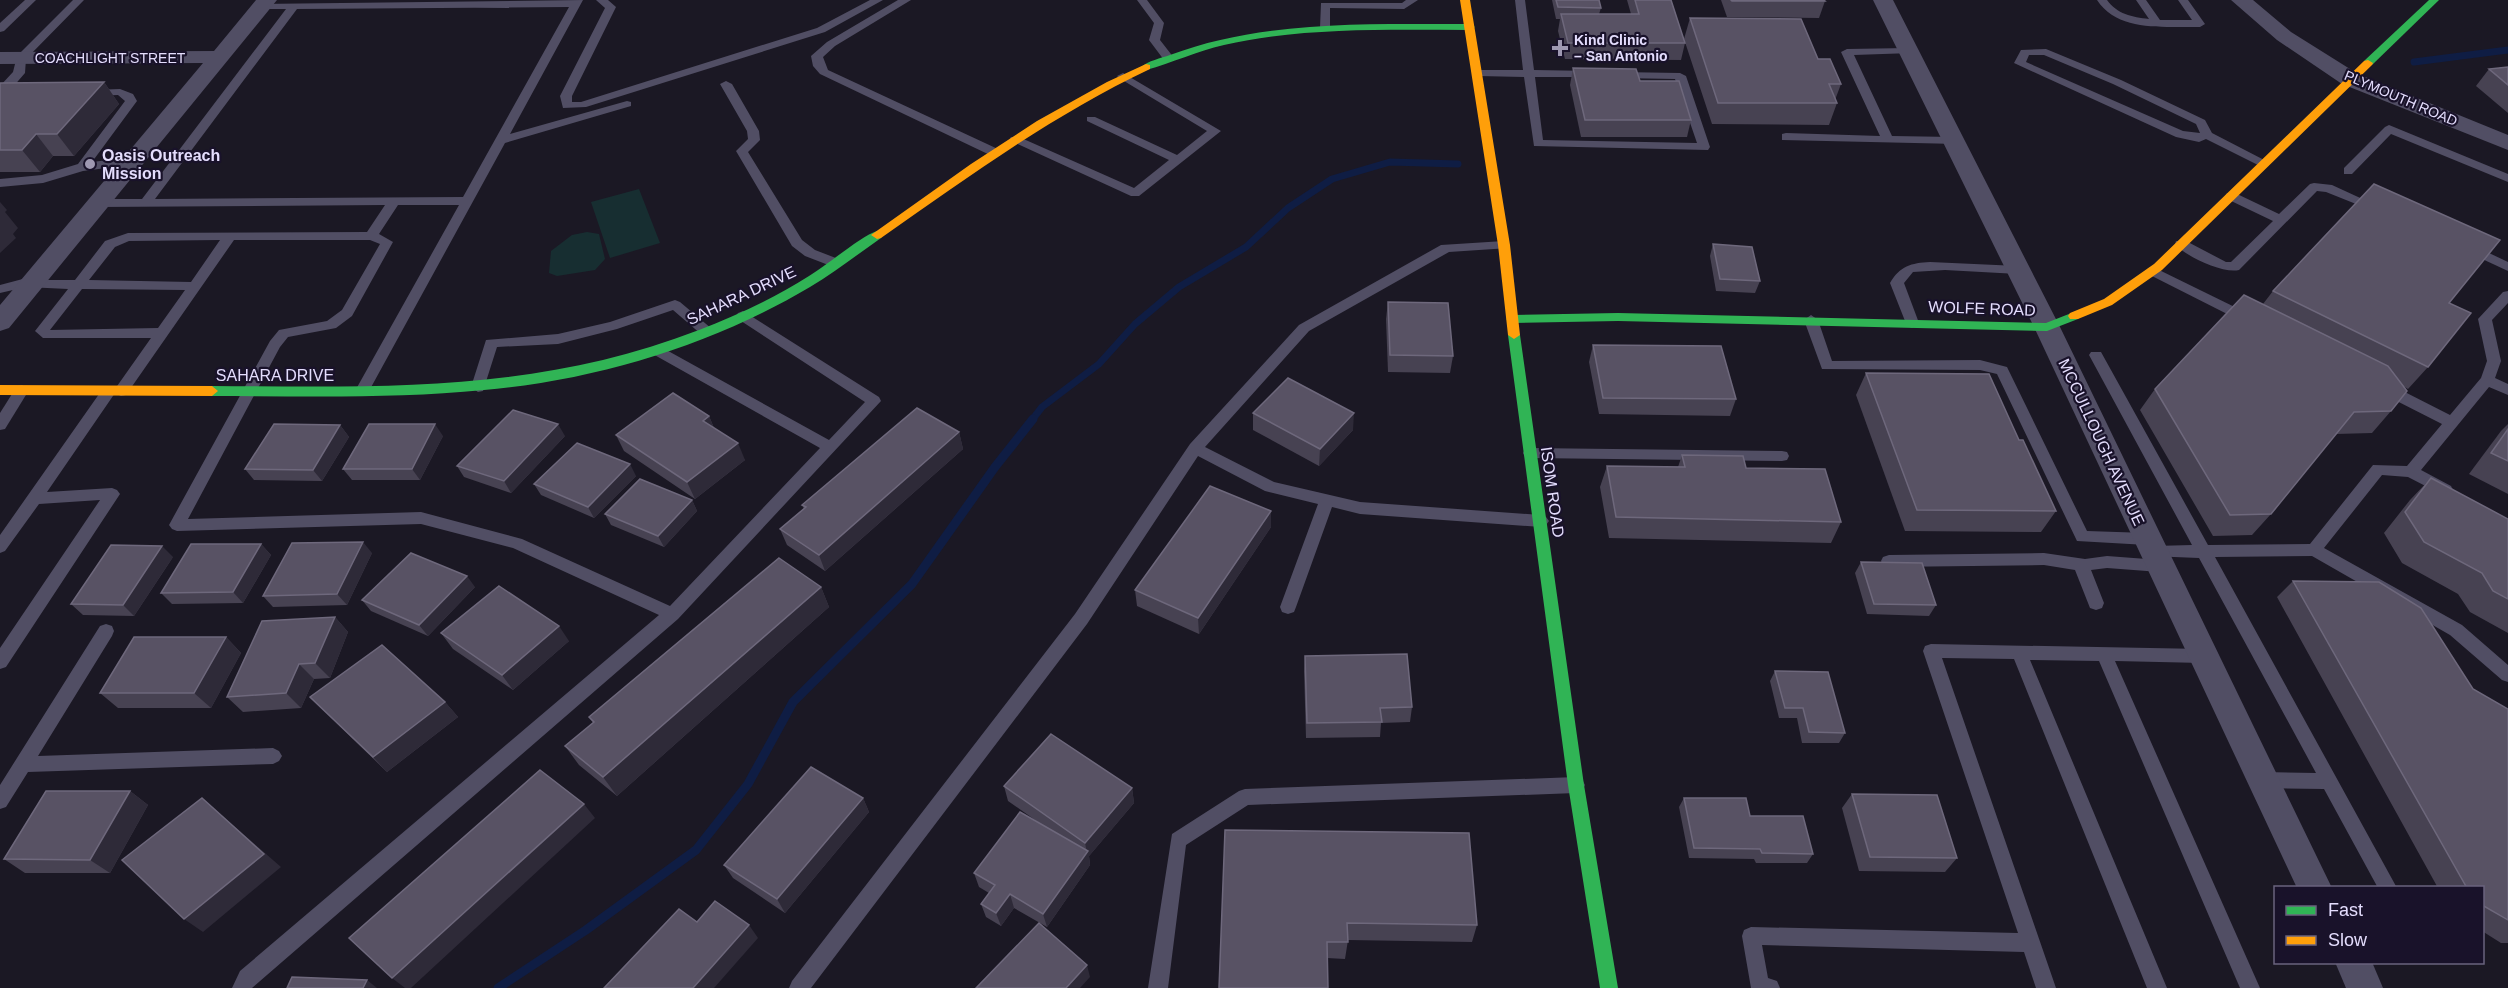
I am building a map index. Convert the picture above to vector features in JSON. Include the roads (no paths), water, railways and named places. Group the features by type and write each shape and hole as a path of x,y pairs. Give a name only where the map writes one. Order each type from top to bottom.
{"street":[{"name":"ISOM ROAD","path":"1465,0 1504,245 1512,319 1576,785 1609,988"},
{"name":"MCCULLOUGH AVENUE","path":"1882,0 2047,327 2314,886"},
{"name":"PLYMOUTH ROAD","path":"2241,0 2284,36 2350,79 2508,143"},
{"name":"WOLFE ROAD","path":"1512,319 1618,317 2047,327 2108,302 2153,271 2434,0"},
{"path":"0,322 265,3"},
{"name":"SAHARA DRIVE","path":"0,390 362,392 447,390 558,376 656,350 707,332 807,283 1082,96 1168,58 1261,35 1325,28 1470,27"},
{"name":"COACHLIGHT STREET","path":"0,58 219,57"},
{"path":"2353,964 2365,988"}],"lane":[{"path":"0,29 31,0"},
{"path":"0,91 8,86 19,73 21,58 79,0"},
{"path":"600,0 611,7 566,96 567,106 582,105 821,30 878,0"},
{"path":"906,0 831,44 817,56 819,66 824,72 996,153"},
{"path":"1142,0 1159,23 1154,40 1168,58"},
{"path":"1325,28 1325,5 1404,6 1413,0"},
{"path":"1478,73 1530,74 1605,74 1680,76 1704,147 1538,143 1530,74 1520,0"},
{"path":"2102,0 2106,9 2129,21 2200,24 2183,0"},
{"path":"2142,0 2156,22"},
{"path":"265,3 294,6 577,2 362,392"},
{"path":"145,203 294,6"},
{"path":"1888,140 1847,52 1908,51"},
{"path":"2206,135 2199,138 2180,134 2020,63 2025,52 2046,52 2117,82 2201,122 2206,135 2264,163"},
{"path":"1015,140 1135,193 1215,131 1123,76"},
{"path":"726,84 753,131 754,140 742,151 797,243 810,253 836,263"},
{"path":"0,91 16,94"},
{"path":"82,167 131,101 129,96 120,92 84,94"},
{"path":"502,140 627,104"},
{"path":"1091,119 1178,160"},
{"path":"2348,171 2388,129 2508,178"},
{"path":"1786,138 1953,141"},
{"path":"0,183 43,179 82,167 133,161"},
{"path":"2181,244 2223,267 2234,267 2314,187 2328,188 2393,216"},
{"path":"2231,196 2281,220"},
{"path":"98,203 468,201"},
{"path":"371,236 394,202"},
{"path":"0,547 34,498 161,333 230,236"},
{"path":"161,333 48,335 42,331 110,244 128,237 371,236 387,242 347,312 331,325 284,333 275,344 177,525 421,518 517,543 672,614"},
{"path":"2457,243 2490,256 2508,267"},
{"path":"799,988 1081,619 1195,448 1304,328 1446,248 1504,245"},
{"path":"1912,323 1897,283 1901,274 1910,268 2018,270"},
{"path":"2153,271 2259,325"},
{"path":"0,289 33,282 195,286"},
{"path":"2411,472 2487,380 2494,361 2485,319 2508,295"},
{"path":"478,387 491,343 547,340 575,335 612,326 675,305 707,332"},
{"path":"242,988 247,978 672,614 874,402 743,316"},
{"path":"1810,320 1827,366 1980,365 2002,370 2082,537 2154,552 2314,550 2456,630 2508,675"},
{"path":"656,350 830,447"},
{"path":"2096,355 2387,886"},
{"path":"2487,380 2508,390"},
{"path":"2376,384 2451,422"},
{"path":"0,425 22,390"},
{"path":"1195,448 1270,487 1360,508 1540,521"},
{"path":"1530,453 1782,456"},
{"path":"2314,550 2378,469 2411,472 2460,498"},
{"path":"0,662 112,494 34,498"},
{"path":"1288,607 1327,501"},
{"path":"1889,561 2044,559 2085,565 2154,552"},
{"path":"2085,565 2083,569 2085,576 2096,603"},
{"path":"0,801 106,631"},
{"path":"2046,988 1931,651 2204,656"},
{"path":"2019,652 2157,988"},
{"path":"2104,654 2250,988"},
{"path":"23,764 273,756"},
{"path":"2262,780 2330,781"},
{"path":"1158,988 1178,840 1245,797 1576,785"},
{"path":"1770,988 1760,986 1750,936 2030,943"}],"waterway":[{"path":"2414,62 2508,50"},
{"path":"1032,420 1042,407 1099,364 1135,324 1179,287 1246,247 1288,208 1332,179 1390,162 1458,164"},
{"path":"498,988 586,930 696,850 748,784 793,702 912,584 995,467 1033,419"}],"place":[{"name":"Kind Clinic – San Antonio","path":"1560,48"},
{"name":"Oasis Outreach Mission","path":"90,164"}]}
